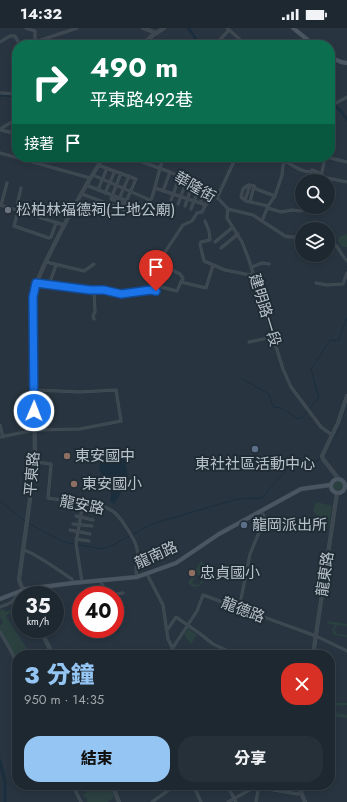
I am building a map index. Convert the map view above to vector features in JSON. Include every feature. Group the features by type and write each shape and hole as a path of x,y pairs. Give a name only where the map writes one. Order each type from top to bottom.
{"main road":[{"path":"292,28 308,40"},
{"path":"336,60 347,63"},
{"path":"338,478 342,480 346,486 343,491 337,493 331,490 330,486 332,482 338,478"},
{"name":"龍南路","path":"48,586 73,582 137,577 147,574 176,562 219,534 301,489 330,486"},
{"name":"龍南路","path":"0,599 12,594"}],"street":[{"path":"26,28 35,31 35,40"},
{"path":"41,40 77,28"},
{"path":"143,28 156,33"},
{"path":"148,40 164,28"},
{"path":"219,40 228,29 241,40"},
{"path":"0,42 10,36 15,36 17,40"},
{"path":"0,93 12,94"},
{"path":"335,102 347,97"},
{"path":"0,129 12,122"},
{"path":"0,129 12,133"},
{"path":"0,152 12,155"},
{"path":"335,159 347,162"},
{"path":"38,162 103,179 150,200"},
{"name":"平東路","path":"21,586 19,580 35,462 33,297 36,283 64,225 80,194 100,162"},
{"name":"華隆街","path":"143,162 180,176 200,186 212,193 228,209 250,214 285,236 295,237"},
{"path":"139,209 150,200 162,162"},
{"path":"217,198 234,162"},
{"path":"262,222 268,207 275,196 282,175 284,162"},
{"path":"289,162 300,170 306,172 311,172 312,170 320,174"},
{"path":"322,174 325,162"},
{"path":"98,165 136,179 126,203"},
{"path":"98,190 107,168"},
{"path":"104,193 115,171"},
{"path":"163,191 170,172"},
{"path":"111,198 121,173"},
{"path":"119,199 129,176"},
{"path":"171,200 180,176"},
{"path":"335,179 347,182"},
{"path":"178,204 187,180"},
{"path":"7,183 1,205 64,225"},
{"path":"184,206 193,183"},
{"path":"86,185 104,193 111,198 126,203"},
{"path":"275,196 258,190 254,186 250,185 244,187 241,195 245,200 281,212 295,210"},
{"path":"245,200 250,185"},
{"path":"191,209 200,186"},
{"path":"250,202 254,186"},
{"path":"21,188 14,226 49,238 51,237 56,223"},
{"path":"154,188 206,205"},
{"path":"200,203 205,189"},
{"path":"36,283 104,290 121,294 151,290 156,291 157,286 177,291 183,278 180,274 174,272 167,266 163,255 183,224 192,221 197,213 202,212 212,193"},
{"path":"80,194 124,210"},
{"path":"111,198 119,199 139,209 144,215"},
{"name":"建明路一段","path":"228,209 226,218 238,234 252,267 282,369 288,381 309,411 322,427 332,436"},
{"path":"205,221 209,231 210,240 201,242 200,244 204,261 225,270 250,275 253,273"},
{"path":"215,242 232,227"},
{"path":"221,248 238,234"},
{"path":"335,244 347,262"},
{"path":"46,262 84,271 94,264"},
{"path":"252,267 262,263 269,264"},
{"path":"49,285 56,265"},
{"path":"181,282 206,288 213,265"},
{"path":"316,283 327,285 342,284 345,282 347,273"},
{"path":"94,290 94,319"},
{"path":"248,342 272,337"},
{"path":"0,425 2,437 35,430 80,429 121,421 116,390 89,392 35,390"},
{"path":"338,478 322,456 338,423 347,396"},
{"name":"龍安路","path":"35,462 51,464 48,498 104,507 113,511 120,518 132,536 138,551 135,571 137,577"},
{"name":"龍東路","path":"314,650 337,493"},
{"path":"82,582 76,539 83,503"},
{"path":"239,609 251,550 265,518 261,511"},
{"path":"76,516 93,520"},
{"path":"73,524 92,526"},
{"path":"70,530 90,534"},
{"path":"76,539 89,541"},
{"path":"23,550 39,558 72,579 73,582"},
{"path":"147,574 162,604 168,639 172,649"},
{"path":"100,581 103,586"},
{"name":"龍德路","path":"189,626 197,612 203,595 316,636 347,651"},
{"path":"0,607 12,602"},
{"path":"166,629 176,617 213,644 226,650"},
{"path":"172,649 189,626"},
{"path":"0,632 12,653"},
{"path":"44,638 50,650"},
{"path":"75,790 81,802"},
{"path":"114,790 119,802"},
{"path":"152,802 169,790"},
{"path":"195,790 201,802"},
{"path":"230,790 236,802"},
{"path":"228,802 249,790"},
{"path":"256,802 259,790"},
{"path":"267,790 300,793"},
{"path":"299,790 305,802"}],"green space":[{"path":"347,234 347,247 342,247 338,241 339,237"},
{"path":"336,480 340,480 342,481 342,489 336,490 333,487 333,483"},
{"path":"316,502 332,506 329,526 315,523 317,515 313,511"},
{"path":"201,561 203,562 202,564 207,566 209,572 200,586 193,587 188,583","holes":["197,574 203,577 199,585 192,582"]},
{"path":"3,609 6,612 12,609 12,611 6,616 12,625 12,638 20,638 28,650 12,650 12,653 0,631 0,626 3,622 0,617 0,611"},
{"path":"327,621 347,624 347,626 338,625 334,629 337,634 347,635 347,637 334,635 332,629 335,625 327,623"},
{"path":"188,628 197,635 191,644 184,635"},
{"path":"335,703 347,703 347,705 338,705 335,708"},
{"path":"335,710 337,713 347,715 347,718 335,717"},
{"path":"85,790 111,790 114,797 108,802 87,802 88,800 83,795 86,792"}],"water":[{"path":"102,449 122,451 124,453 128,478 123,490 114,504 110,501 112,488 99,470"}],"waterway":[{"path":"188,28 197,40"},
{"path":"0,95 12,96"},
{"path":"335,106 347,119"},
{"path":"242,379 269,394 273,407 281,408 299,419 319,398 311,369 330,340 338,341 347,318"},
{"path":"328,447 337,432 347,402"},
{"path":"28,523 64,542 102,549 111,546 152,524 237,499 262,498 291,464 318,461 322,456"},
{"path":"0,501 25,521"},
{"path":"0,761 5,782 5,802"}],"place":[{"name":"松柏林福德祠(土地公廟)","path":"8,210"},
{"name":"東社社區活動中心","path":"255,449"},
{"name":"東安國中","path":"67,456"},
{"name":"東安國小","path":"74,484"},
{"name":"龍岡派出所","path":"244,525"},
{"name":"忠貞國小","path":"192,573"}],"route":[{"path":"34,411 33,297 36,283 90,290 104,290 121,294 151,290 156,291"}]}
